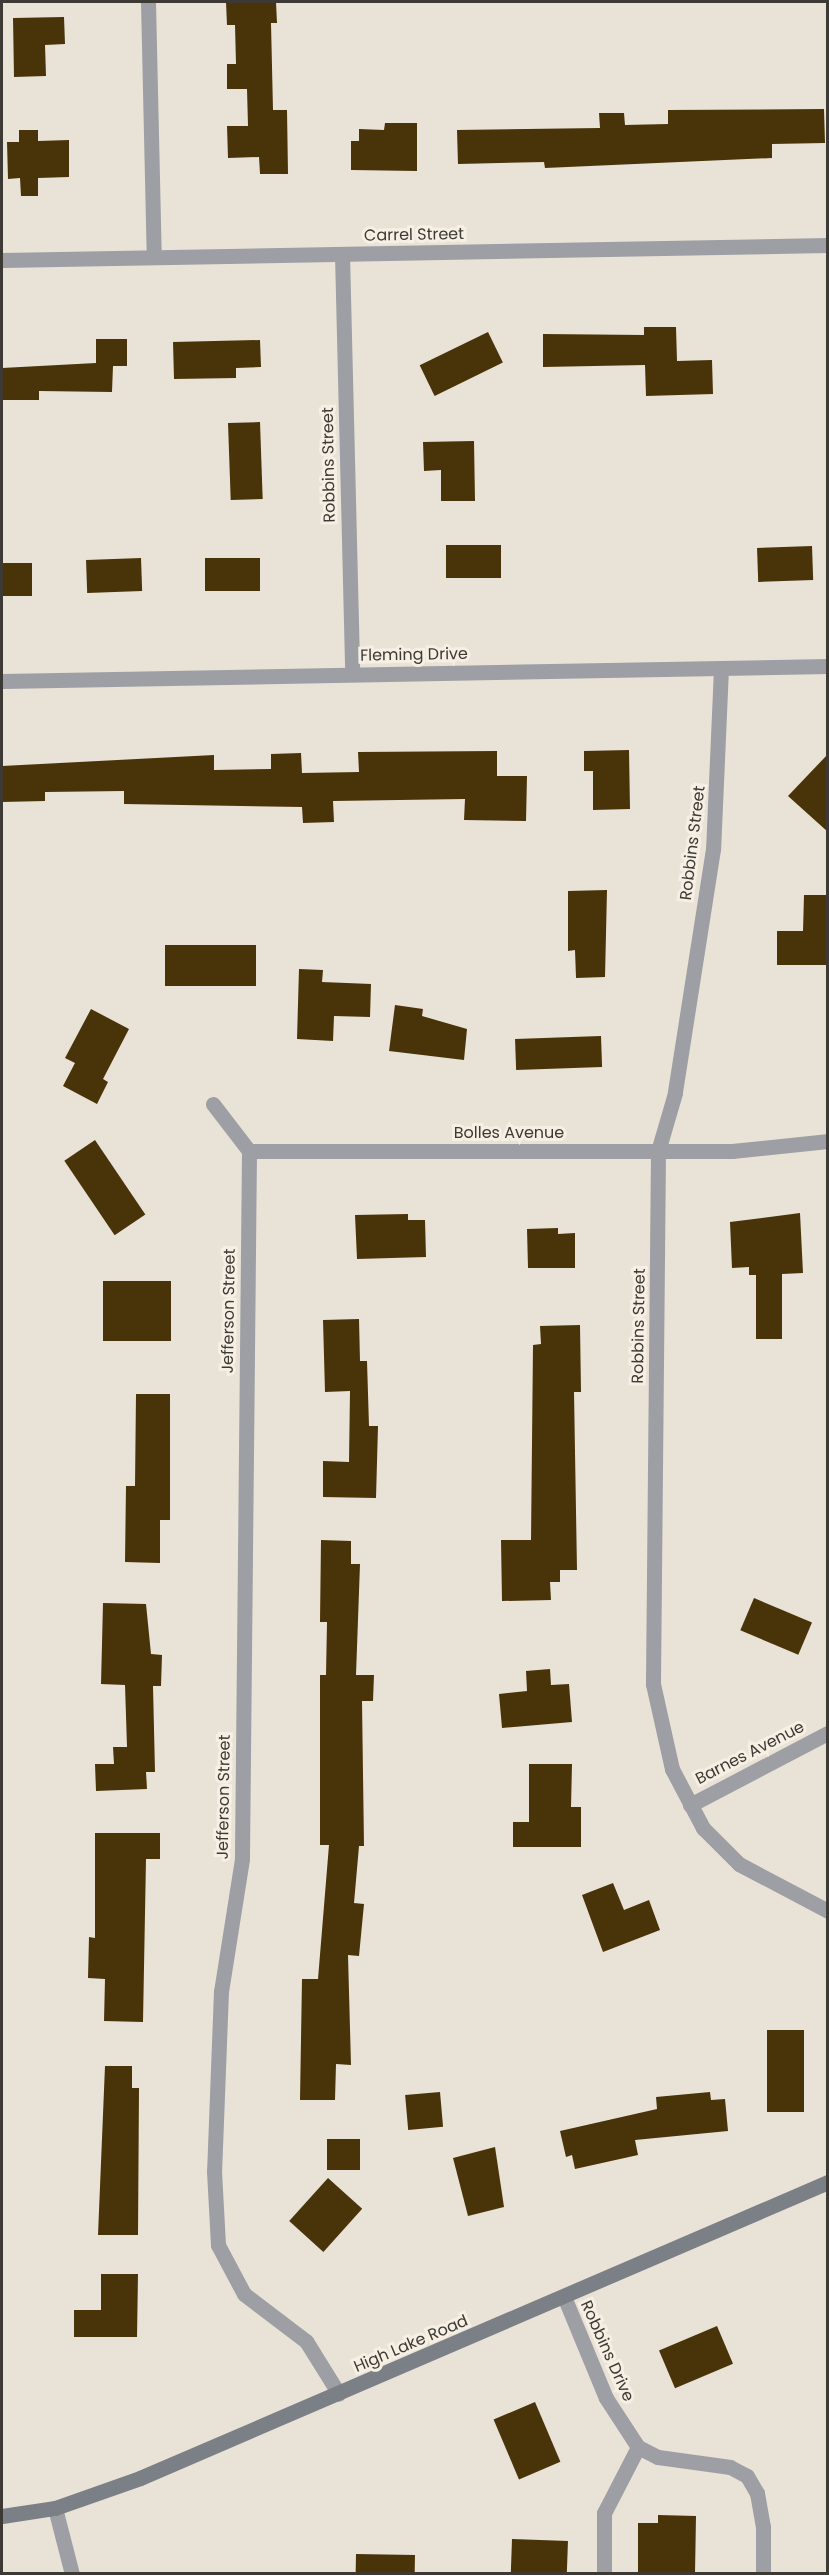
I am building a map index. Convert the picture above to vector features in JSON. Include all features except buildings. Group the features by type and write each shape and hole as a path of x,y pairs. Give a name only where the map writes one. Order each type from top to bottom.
{"street":[{"path":"148,2 154,257"},
{"name":"Carrel Street","path":"2,260 828,244"},
{"name":"Robbins Street","path":"342,254 351,674"},
{"name":"Fleming Drive","path":"2,681 828,666"},
{"name":"Robbins Street","path":"721,668 713,849 675,1093 658,1151 653,1684 662,1742 703,1828 739,1864 828,1911"},
{"path":"213,1104 249,1151"},
{"name":"Bolles Avenue","path":"249,1151 732,1151 828,1141"},
{"name":"Jefferson Street","path":"249,1151 242,1859 221,1991 214,2171 218,2245 244,2294 306,2341 339,2394"},
{"name":"Barnes Avenue","path":"690,1804 828,1733"},
{"name":"High Lake Road","path":"2,2516 55,2508 140,2478 564,2300 828,2182"},
{"name":"Robbins Drive","path":"564,2300 606,2398 638,2447"},
{"path":"604,2574 604,2514 638,2447 658,2457 730,2467 747,2476 757,2493 764,2527 763,2574"},
{"path":"55,2508 72,2574"}]}
